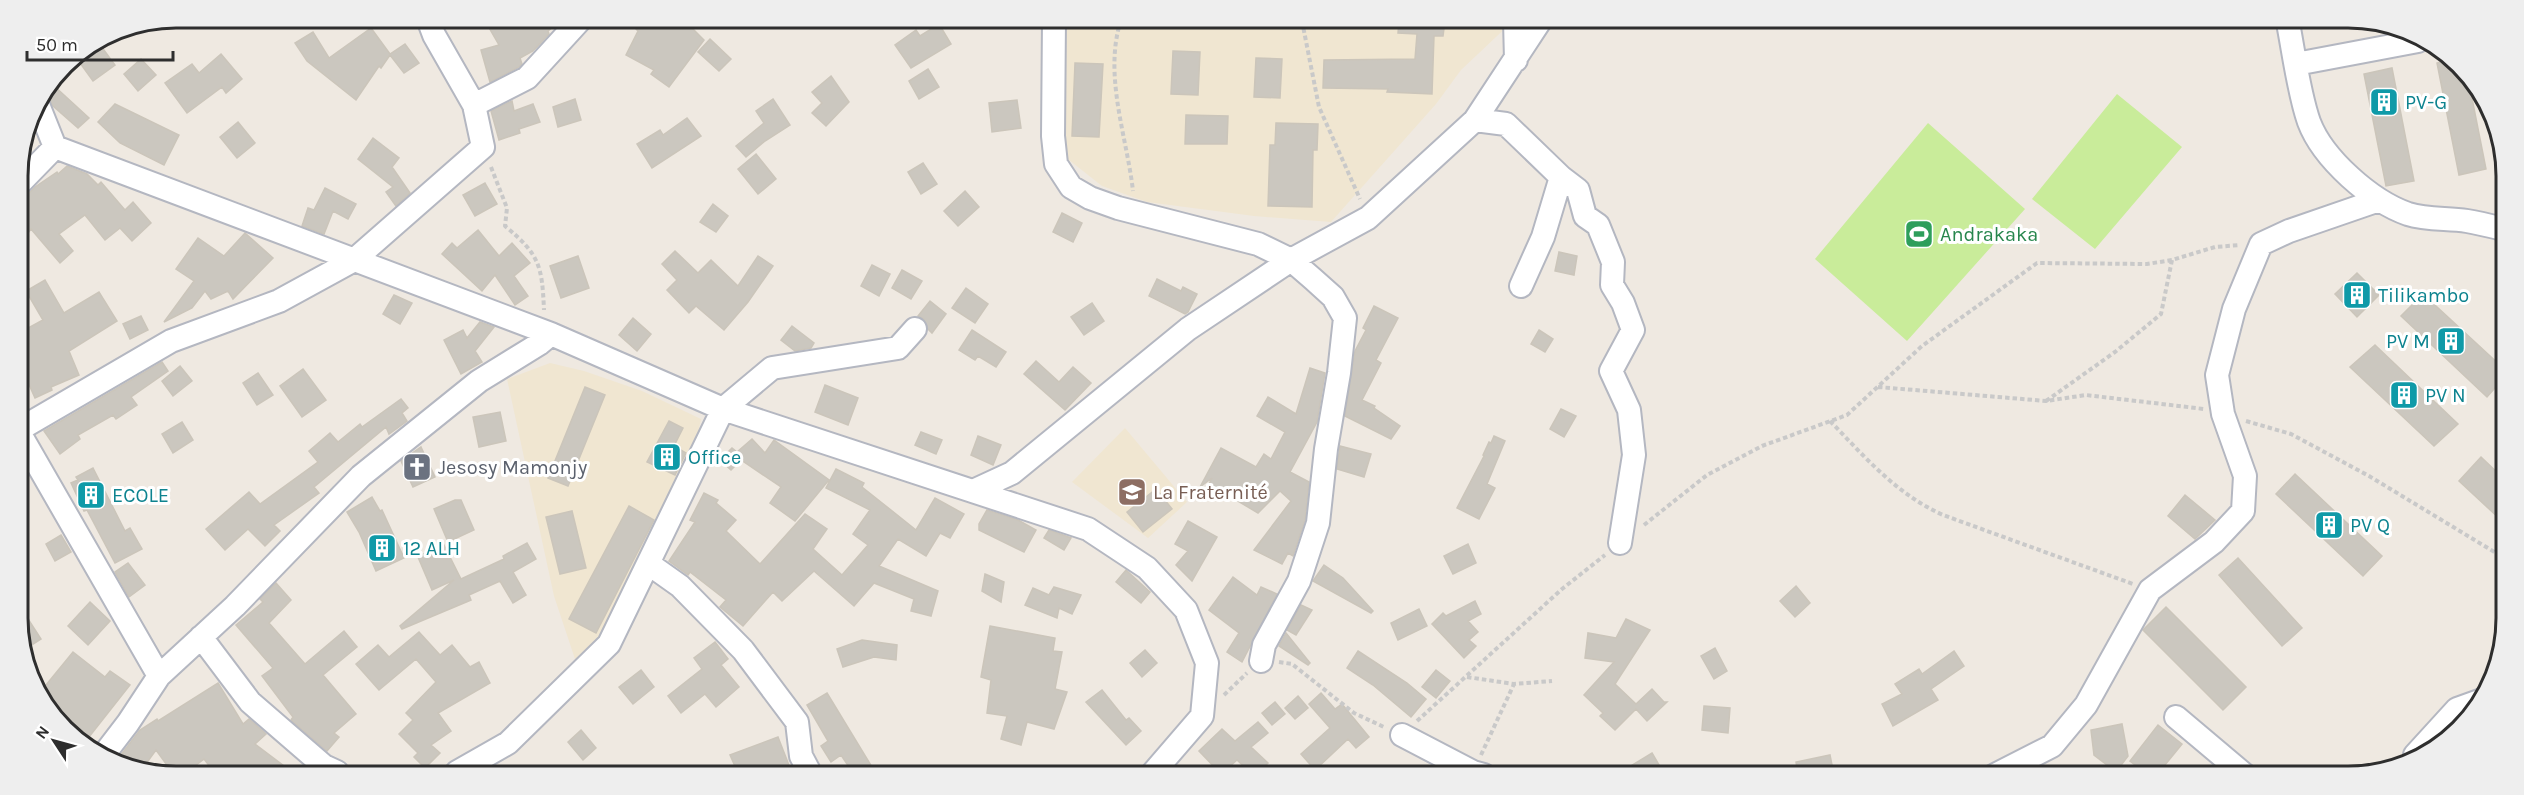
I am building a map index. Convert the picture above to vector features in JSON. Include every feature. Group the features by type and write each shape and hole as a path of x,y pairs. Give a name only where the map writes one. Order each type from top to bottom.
{"street":[{"path":"28,424 171,341 279,301 354,260 483,147 474,105 432,29"},
{"path":"474,105 527,78 572,29"},
{"path":"1054,29 1053,136 1056,164 1071,187 1090,198 1135,212 1258,244 1291,260 1333,297 1345,318 1340,373 1326,449 1318,523 1299,581 1264,645 1261,661"},
{"path":"1515,29 1516,60"},
{"path":"973,491 1012,473 1188,330 1291,260 1368,218 1475,120 1535,29"},
{"path":"2289,29 2309,121 2319,142 2358,184 2379,200 2407,213 2428,219 2465,221 2496,228"},
{"path":"2296,64 2410,43"},
{"path":"42,115 55,147 551,334 723,409 1088,528 1147,568 1186,609 1207,663 1202,716 1159,766"},
{"path":"1475,120 1506,124 1561,177 1578,190 1585,216 1598,225 1613,262 1612,285 1623,303 1632,330 1611,371 1629,410 1634,455 1620,543"},
{"path":"29,174 55,147"},
{"path":"1521,286 1543,237 1561,177"},
{"path":"2013,766 2052,746 2086,705 2151,590 2214,542 2243,511 2245,476 2223,414 2217,375 2234,309 2261,244 2289,231 2379,200"},
{"path":"473,766 508,743 609,644 723,409 772,368 898,348 915,329"},
{"path":"108,750 159,676 235,606 361,476 479,381 539,344 551,334"},
{"path":"28,468 159,676"},
{"path":"649,564 680,586 743,650 798,722 801,756 806,766"},
{"path":"201,637 250,702 324,766"},
{"path":"2423,746 2457,709 2468,705"},
{"path":"2176,717 2234,766"},
{"path":"1402,735 1465,766"}],"path":[{"path":"1118,29 1115,91 1131,174 1135,212"},
{"path":"1304,29 1319,107 1368,218"},
{"path":"483,147 507,208 506,226 528,244 542,274 544,313 551,334"},
{"path":"2037,263 2116,265 2172,260 2215,247 2261,244"},
{"path":"2046,401 2115,352 2161,314 2172,260"},
{"path":"1877,387 2046,401 2086,395 2223,414 2291,434 2369,476 2496,553"},
{"path":"1830,421 1892,485 1920,505 2151,590"},
{"path":"1466,676 1514,684 1552,681"},
{"path":"1482,766 1514,684"}],"shaded area":[{"path":"1064,29 1505,29 1461,70 1436,104 1331,222 1254,216 1147,202 1102,186 1064,156"},
{"path":"550,363 584,371 642,391 701,419 694,452 596,647 576,662 554,596 507,379"},
{"name":"La Fraternité","path":"1125,428 1187,502 1148,538 1072,482"}],"green space":[{"path":"2117,94 2182,147 2095,249 2032,199"},
{"name":"Andrakaka","path":"1928,123 2025,209 1907,341 1815,259"}],"building":[{"path":"372,29 390,54 405,44 419,63 404,73 390,55 381,68 379,66 356,100 307,61 295,43 313,32 329,58"},
{"path":"490,29 550,29 548,31 549,34 533,51 520,58 522,64 519,67 490,82 481,50 499,45"},
{"path":"636,29 693,29 704,40 669,87 651,74 654,70 626,55 638,31"},
{"path":"931,29 942,29 951,44 911,68 895,45 916,30 920,36"},
{"path":"1398,29 1444,29 1443,36 1434,36 1432,94 1387,92 1388,89 1323,88 1324,60 1415,59 1417,34 1398,33"},
{"path":"710,39 731,59 719,71 698,52"},
{"path":"103,48 115,65 93,81 81,64"},
{"path":"1173,51 1200,52 1198,95 1171,94"},
{"path":"221,54 242,79 226,93 222,87 187,113 165,83 192,64 199,73"},
{"path":"1256,58 1282,59 1280,98 1254,97"},
{"path":"141,59 156,75 138,91 124,74"},
{"path":"2441,62 2471,94 2486,169 2459,175 2437,63"},
{"path":"1075,63 1103,64 1099,137 1072,136"},
{"name":"PV-G","path":"2392,68 2414,181 2386,186 2364,74"},
{"path":"928,69 939,87 919,99 909,81"},
{"path":"831,76 849,102 826,126 812,113 822,103 812,92"},
{"path":"57,89 89,118 78,128 53,106 50,100"},
{"path":"575,99 581,120 558,127 553,107"},
{"path":"773,99 790,125 746,157 736,146 764,123 756,111"},
{"path":"1017,100 1021,128 992,132 989,103"},
{"path":"512,101 514,111 533,104 540,122 519,129 520,133 499,140 491,111"},
{"path":"115,104 179,135 164,165 120,143 98,122"},
{"path":"1186,115 1228,116 1227,144 1185,144"},
{"path":"687,118 701,136 652,168 637,144 660,130 663,135"},
{"path":"238,122 255,143 237,158 220,137"},
{"path":"1276,123 1318,124 1317,150 1313,150 1312,207 1268,206 1270,145 1275,145"},
{"path":"373,138 399,158 392,167 410,193 396,206 386,192 393,187 358,159"},
{"path":"756,154 776,179 758,194 738,169"},
{"path":"923,163 937,184 921,194 908,172"},
{"path":"67,166 87,174 98,185 101,182 125,210 133,202 151,223 132,241 120,228 105,240 85,215 59,234 73,251 60,263 31,229 29,232 29,193 57,172 58,174"},
{"path":"485,183 497,204 475,216 463,195"},
{"path":"325,188 356,204 348,219 333,211 324,234 302,226 308,208 314,210"},
{"path":"965,191 979,207 958,226 944,211"},
{"path":"713,204 728,216 716,232 700,222"},
{"path":"1062,213 1082,223 1073,242 1053,232"},
{"path":"478,230 499,256 512,243 530,263 514,276 528,296 515,305 495,275 482,291 442,254 452,243 457,248"},
{"path":"245,233 273,258 233,299 228,291 211,299 205,291 192,308 164,322 194,281 176,269 198,238 224,256"},
{"path":"675,251 698,273 711,260 738,286 758,256 773,266 748,302 724,330 696,306 689,313 667,290 677,280 662,264"},
{"path":"1559,252 1577,256 1574,275 1555,271"},
{"path":"578,256 589,288 561,298 550,266"},
{"path":"872,265 890,274 879,296 861,286"},
{"path":"902,270 922,281 911,299 892,288"},
{"name":"Tilikambo","path":"2357,273 2379,295 2357,317 2335,294"},
{"path":"1157,279 1181,291 1183,287 1197,294 1188,312 1185,314 1149,296"},
{"path":"45,280 64,313 99,292 117,321 69,351 79,375 51,387 52,390 35,398 29,383 29,328 43,320 29,296 29,289"},
{"path":"966,288 988,304 975,323 952,308"},
{"name":"PV M","path":"2423,294 2496,361 2496,387 2487,397 2401,316"},
{"path":"394,295 412,303 400,324 383,314"},
{"path":"930,301 946,314 932,333 924,319 918,316"},
{"path":"1092,303 1104,321 1084,335 1071,317"},
{"path":"1374,306 1398,318 1376,360 1381,363 1362,400 1375,406 1374,408 1400,426 1391,439 1345,416 1355,351 1366,330 1363,328"},
{"path":"141,316 148,330 130,339 123,324"},
{"path":"633,318 651,334 637,351 619,335"},
{"path":"480,322 494,327 475,351 482,362 461,374 444,340 463,330 467,338"},
{"path":"792,326 814,343 811,348 795,351 781,340"},
{"path":"972,330 1006,352 996,367 978,356 975,360 959,350"},
{"path":"1539,330 1553,339 1545,352 1531,344"},
{"name":"PV N","path":"2375,345 2458,424 2434,446 2350,367"},
{"path":"1036,361 1059,382 1073,367 1091,383 1065,410 1024,374"},
{"path":"162,362 168,371 131,397 137,405 116,419 113,415 78,435 80,439 60,454 44,431"},
{"path":"180,366 192,381 173,396 162,381"},
{"path":"1310,368 1325,373 1317,422 1290,472 1309,482 1305,520 1293,556 1288,553 1282,564 1254,550 1291,501 1280,491 1258,513 1209,484 1212,478 1200,487 1221,448 1256,467 1264,454 1271,459 1285,432 1257,416 1268,397 1296,414"},
{"path":"303,369 326,400 302,417 280,386"},
{"path":"258,373 273,395 257,405 243,383"},
{"path":"825,385 858,398 848,425 815,412"},
{"path":"585,387 605,395 568,486 548,478"},
{"path":"401,399 408,408 402,413 407,421 389,434 386,427 314,487 319,493 274,525 280,531 265,546 248,529 225,550 206,529 249,492 260,504 318,462 309,451 330,433 338,442 360,424 362,427"},
{"path":"1561,409 1576,416 1564,437 1550,429"},
{"path":"500,412 506,441 479,447 473,417"},
{"name":"Office","path":"669,421 683,428 674,446 686,453 675,475 647,462"},
{"path":"182,422 193,440 173,453 162,434"},
{"path":"921,432 942,440 936,454 915,445"},
{"path":"978,436 1001,445 993,465 971,455"},
{"path":"1494,436 1505,441 1487,484 1495,488 1479,519 1457,508"},
{"path":"752,439 765,453 774,440 829,480 795,521 770,503 781,487 741,460 731,470 720,460 732,448 737,452"},
{"path":"1340,446 1371,454 1364,477 1337,469"},
{"name":"Jesosy Mamonjy","path":"421,447 435,477 413,487 401,461"},
{"path":"2481,457 2496,471 2496,515 2459,481"},
{"path":"93,468 125,531 130,528 142,549 115,563 87,510 84,511 71,483 78,480 76,477"},
{"path":"836,469 864,483 862,487 916,530 935,498 964,514 950,538 940,533 926,556 898,539 879,566 938,591 931,616 911,611 914,599 874,583 854,606 814,571 782,601 773,592 743,626 720,607 726,600 690,572 688,575 669,561 695,522 690,520 704,493 718,500 716,503 736,520 726,531 760,564 805,514 827,529 813,549 842,575 868,545 853,534 870,510 826,488"},
{"name":"PV Q","path":"2295,474 2382,556 2363,576 2276,494"},
{"path":"1156,489 1172,509 1143,532 1127,512"},
{"path":"2185,495 2215,520 2195,539 2168,516"},
{"path":"372,497 380,511 382,510 404,558 376,571 359,532 347,512"},
{"path":"455,500 461,500 474,530 448,542 434,509"},
{"path":"629,506 654,520 596,633 569,619"},
{"path":"987,510 1018,520 1036,530 1024,552 979,530 979,524"},
{"path":"572,511 586,568 560,574 546,517"},
{"path":"1188,521 1217,537 1192,581 1176,565 1188,551 1175,544"},
{"path":"1049,530 1071,538 1064,550 1044,538"},
{"path":"61,535 71,552 55,561 46,544"},
{"path":"443,543 461,579 504,559 503,556 527,543 536,559 513,572 526,595 513,603 500,581 469,595 471,600 402,629 400,626 454,580 432,590 418,557"},
{"path":"1468,544 1476,563 1453,574 1444,556"},
{"path":"2238,558 2302,628 2282,646 2219,575"},
{"path":"128,563 145,585 129,597 115,572"},
{"path":"1324,565 1343,578 1373,611 1371,613 1313,581"},
{"path":"1126,570 1150,592 1141,603 1116,582"},
{"path":"985,574 1004,582 1001,602 982,591"},
{"path":"1233,577 1257,595 1261,587 1277,594 1242,662 1227,652 1239,633 1209,610"},
{"path":"276,583 291,600 269,623 305,664 344,631 357,647 323,675 356,714 334,733 339,737 327,751 291,720 293,717 262,676 273,668 236,625 263,602 260,599"},
{"path":"1796,586 1810,603 1795,617 1780,601"},
{"path":"1054,587 1081,595 1072,614 1059,608 1057,618 1025,605 1033,588 1049,595"},
{"path":"1475,601 1481,614 1468,621 1478,632 1469,640 1476,646 1464,658 1432,624 1443,613 1446,616"},
{"path":"90,602 110,621 88,645 68,626"},
{"path":"1301,605 1312,610 1296,635 1287,630"},
{"path":"2166,607 2246,687 2223,710 2143,630"},
{"path":"1419,609 1427,626 1398,640 1391,623"},
{"path":"28,619 41,639 31,646"},
{"path":"1626,619 1650,630 1615,684 1636,704 1652,689 1664,702 1667,702 1647,721 1636,709 1615,730 1600,716 1603,713 1584,695 1614,662 1585,658 1588,633 1616,638"},
{"path":"990,626 1055,638 1053,651 1062,652 1055,689 1067,692 1054,729 1027,722 1021,745 1001,739 1007,716 987,713 991,680 981,677"},
{"path":"419,632 440,655 452,645 470,667 479,662 490,683 438,713 451,731 431,745 440,753 427,766 423,766 414,757 418,753 399,734 413,720 406,713 436,682 416,659 379,690 356,664 378,645 389,657"},
{"path":"1286,633 1310,663 1308,665 1279,646"},
{"path":"862,640 897,645 896,660 874,657 843,667 837,649"},
{"path":"715,642 728,659 721,665 739,687 716,707 705,694 681,713 668,696 702,669 694,658"},
{"path":"1715,648 1727,671 1714,679 1701,656"},
{"path":"1145,650 1157,663 1142,677 1130,663"},
{"path":"1358,651 1407,683 1426,699 1411,717 1373,685 1347,668"},
{"path":"1954,651 1964,666 1931,689 1938,700 1893,726 1882,704 1902,694 1895,684 1919,669 1922,674"},
{"path":"73,652 105,677 110,671 130,685 89,737 84,733 84,711 61,711 45,686"},
{"path":"641,670 654,687 633,704 619,687"},
{"path":"1436,670 1450,681 1436,698 1422,687"},
{"path":"218,683 243,724 249,719 266,734 255,744 284,766 209,766 204,759 195,766 167,766 156,750 147,763 121,755 140,730 157,719 158,721"},
{"path":"1102,690 1126,720 1129,718 1141,731 1126,745 1086,702"},
{"path":"827,693 871,766 848,766 841,755 831,762 821,746 828,741 807,705"},
{"path":"1321,693 1335,709 1342,704 1369,737 1356,748 1348,739 1319,766 1312,766 1301,754 1330,728 1309,704"},
{"path":"1298,696 1308,708 1295,719 1285,708"},
{"path":"1275,702 1285,714 1272,725 1262,713"},
{"path":"1704,706 1730,708 1728,733 1702,730"},
{"path":"1258,722 1268,733 1251,747 1268,763 1265,766 1243,766 1237,760 1230,766 1213,766 1199,751 1222,729 1235,741"},
{"path":"2122,724 2128,756 2120,766 2108,766 2094,755 2091,730"},
{"path":"2158,725 2182,744 2164,766 2136,766 2130,761"},
{"path":"581,730 596,748 583,760 568,742"},
{"path":"778,737 789,766 735,766 730,755"},
{"path":"1652,753 1660,766 1631,766"},
{"path":"1830,755 1832,766 1797,766 1796,762"}],"place":[{"name":"PV-G","path":"2384,102"},
{"name":"Andrakaka","path":"1919,234"},
{"name":"Tilikambo","path":"2357,295"},
{"name":"PV M","path":"2451,341"},
{"name":"PV N","path":"2404,395"},
{"name":"Office","path":"667,457"},
{"name":"Jesosy Mamonjy","path":"417,467"},
{"name":"La Fraternité","path":"1132,492"},
{"name":"ECOLE","path":"91,495"},
{"name":"PV Q","path":"2329,525"},
{"name":"12 ALH","path":"382,548"}]}
